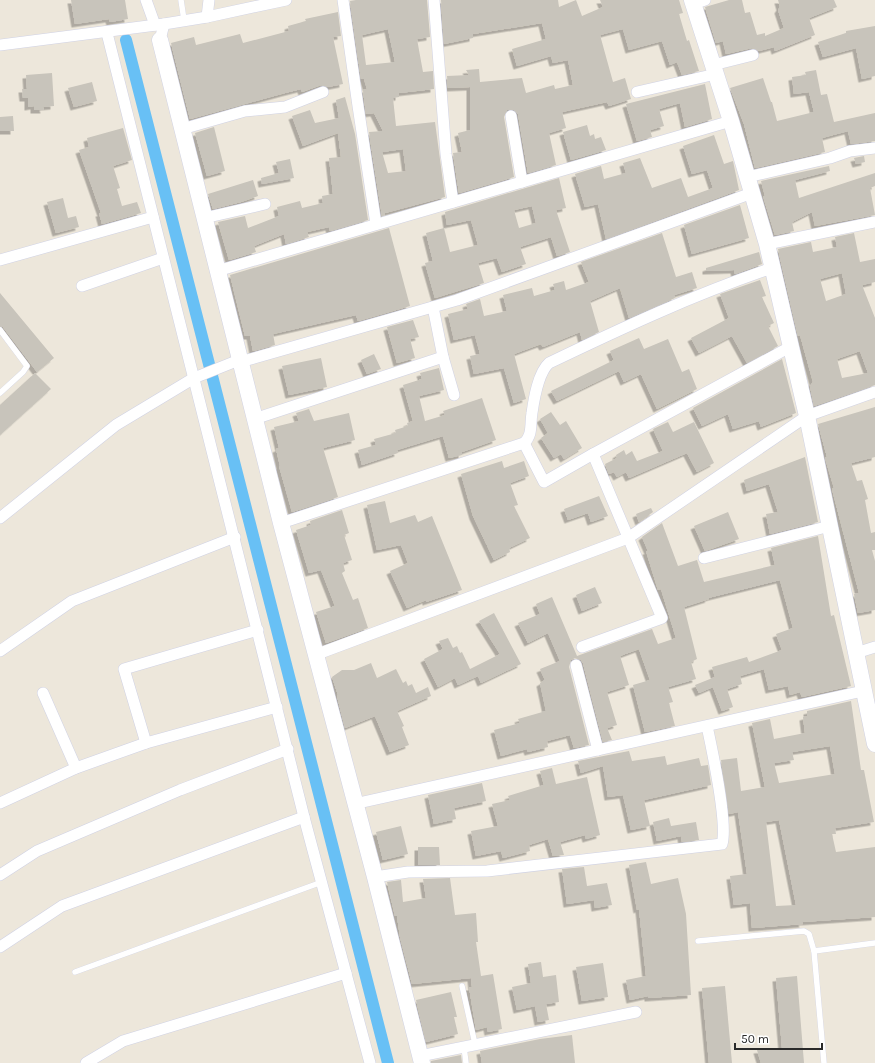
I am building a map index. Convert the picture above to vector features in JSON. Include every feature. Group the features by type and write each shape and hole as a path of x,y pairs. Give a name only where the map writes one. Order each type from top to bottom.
{"street":[{"path":"146,0 160,30 182,129 254,419 354,804 375,877 421,1060 475,1044 636,1012"},
{"path":"207,17 209,0"},
{"path":"0,44 107,32 160,30 184,20 207,17 286,0"},
{"path":"343,0 376,224"},
{"path":"434,0 446,154 453,202"},
{"path":"697,1 714,70 731,121 767,244 807,416 875,744"},
{"path":"107,32 288,748 304,817 370,1063"},
{"path":"637,92 714,70 753,54"},
{"path":"182,129 245,111 284,107 322,92"},
{"path":"511,116 522,182"},
{"path":"218,271 731,121"},
{"path":"747,177 830,158 850,151 875,148"},
{"path":"0,518 116,425 194,378 240,361 433,307 537,272 631,236 752,193"},
{"path":"204,218 265,204"},
{"path":"0,260 153,217"},
{"path":"767,244 875,222"},
{"path":"82,286 164,258"},
{"path":"281,523 524,443 529,439 532,413 540,379 549,363 675,305 724,285 772,268"},
{"path":"433,307 443,357 454,395"},
{"path":"524,443 544,482 790,347"},
{"path":"254,419 443,357"},
{"path":"315,655 628,538 807,416 875,392"},
{"path":"582,647 662,618 593,454"},
{"path":"704,558 830,526"},
{"path":"0,651 72,601 235,537"},
{"path":"146,743 124,669 258,630"},
{"path":"856,653 875,647"},
{"path":"576,665 598,750"},
{"path":"354,804 863,691"},
{"path":"43,693 76,768"},
{"path":"1,799 76,768 146,743 277,708"},
{"path":"375,877 408,872 487,871 722,844 724,839 722,818 708,726"},
{"path":"0,875 37,851 180,790 288,748"},
{"path":"0,948 62,906 304,817"},
{"path":"86,1063 123,1041 346,973"}],"lane":[{"path":"182,0 184,20"},
{"path":"0,330 27,366 23,372 0,393"},
{"path":"76,972 322,882"},
{"path":"698,940 804,931 809,934 814,951 824,1063"},
{"path":"814,951 875,943"},
{"path":"462,986 475,1044"},
{"path":"464,1047 466,1063"}],"building":[{"path":"71,0 125,0 128,19 110,22 109,19 75,24"},
{"path":"427,0 430,37 417,39 423,72 433,71 434,89 399,93 399,97 393,98 396,126 435,122 445,197 385,213 385,215 382,216 369,132 383,131 374,113 366,114 363,90 367,89 364,79 361,79 350,1","holes":["388,29 395,62 366,65 362,35","403,149 406,171 388,173 382,152"]},
{"path":"441,0 558,0 559,7 576,0 582,16 603,7 600,0 679,0 683,13 679,14 687,41 689,40 699,71 682,75 677,62 670,65 662,41 629,50 623,29 600,35 613,82 625,78 631,99 609,106 607,102 562,112 566,128 549,133 556,165 528,173 518,114 514,110 507,110 504,117 514,177 459,193 453,153 462,152 458,133 470,130 470,87 448,88 447,76 469,75 466,70 479,69 480,82 522,78 526,93 554,85 555,89 573,85 568,60 553,63 551,56 517,66 512,49 546,39 542,23 473,34 473,38 444,44"},
{"path":"729,0 742,0 745,13 750,12 757,35 765,33 765,36 784,28 778,10 780,7 778,0 834,0 837,7 809,18 815,35 775,51 774,47 759,51 752,48 726,54 723,41 716,43 705,7"},
{"path":"338,12 341,36 333,37 343,84 328,87 321,85 302,92 301,89 190,119 171,43 194,37 196,45 240,34 243,43 289,31 288,26 306,21 305,19"},
{"path":"875,26 875,76 862,79 856,48 823,57 818,42 846,33 846,31"},
{"path":"816,70 821,95 827,94 834,122 875,113 875,141 851,144 848,131 822,138 825,152 755,168 744,124 730,88 763,78 777,121 814,112 809,92 794,94 792,77 806,75 805,72"},
{"path":"52,73 54,106 43,107 44,110 34,110 34,106 28,107 28,98 23,98 22,89 27,89 26,75"},
{"path":"92,82 97,101 74,107 68,88"},
{"path":"705,84 712,119 685,127 680,103 659,109 664,126 650,130 652,137 637,141 626,104"},
{"path":"345,97 355,134 368,220 330,231 329,227 307,232 309,237 286,244 284,234 254,246 256,252 229,260 218,222 245,216 248,228 279,216 277,207 300,201 302,208 323,203 322,196 333,194 329,158 341,157 338,133 303,146 292,116 310,110 315,123 339,118 336,100"},
{"path":"13,116 14,131 0,131 0,117"},
{"path":"587,125 590,136 594,134 595,139 601,137 606,150 571,160 563,132"},
{"path":"214,127 225,171 207,176 195,133"},
{"path":"123,128 132,160 113,166 120,188 117,189 122,206 137,202 141,213 102,224 99,213 101,213 79,150 89,147 87,138"},
{"path":"714,135 724,164 733,161 739,190 606,239 598,204 585,207 575,174 601,166 604,179 626,173 623,163 640,158 652,188 681,178 688,197 713,188 707,170 692,174 683,146"},
{"path":"864,156 865,162 856,164 854,158"},
{"path":"290,159 294,178 262,184 261,178 279,173 276,162"},
{"path":"829,166 830,171 795,180 799,198 875,173 875,186 870,188 875,215 815,226 812,212 792,222 794,231 775,235 763,196 765,196 761,181"},
{"path":"559,178 566,208 556,210 570,252 557,256 551,237 520,247 526,264 502,272 497,258 478,263 484,283 435,298 425,263 433,261 426,233 444,228 450,252 478,245 471,220 447,225 445,212","holes":["532,206 536,223 519,228 514,210"]},
{"path":"253,180 258,196 213,209 208,194"},
{"path":"63,198 68,218 76,216 79,227 56,233 47,202"},
{"path":"740,205 749,238 692,254 684,225"},
{"path":"389,228 410,306 358,321 356,315 273,334 275,345 253,351 250,336 245,336 230,275"},
{"path":"662,233 676,277 692,272 697,288 674,295 675,298 629,318 620,288 590,301 599,332 582,340 580,332 543,347 541,344 514,354 526,399 514,403 504,368 474,374 470,356 480,354 475,335 454,340 448,314 468,309 466,304 480,299 484,316 507,311 503,295 532,288 534,296 555,290 553,284 564,281 566,290 589,282 581,262"},
{"path":"854,233 860,262 875,259 875,282 862,285 875,318 875,385 814,406 810,386 813,382 800,335 798,336 778,249 811,242 813,252 837,247 835,237","holes":["842,273 846,294 826,301 820,279","860,351 868,373 842,378 837,359"]},
{"path":"759,252 762,264 735,274 734,270 706,271 706,268"},
{"path":"760,280 766,296 762,297 774,323 768,326 778,346 747,363 732,336 699,353 691,338 729,318 720,294"},
{"path":"0,293 54,358 37,372 3,327 0,326"},
{"path":"413,320 419,337 410,339 415,358 397,363 387,327"},
{"path":"639,338 644,349 668,339 682,372 689,369 697,389 657,409 641,374 624,382 619,371 557,401 551,391 614,360 610,351"},
{"path":"374,354 381,369 367,374 361,360"},
{"path":"321,358 327,387 289,395 282,366"},
{"path":"782,359 796,413 761,427 759,421 733,429 728,414 702,426 693,408"},
{"path":"439,368 444,390 419,396 425,421 445,415 443,411 482,398 496,440 462,452 462,455 449,458 443,436 397,450 398,453 362,465 358,450 376,445 374,439 396,433 395,430 408,426 407,423 413,421 403,385 422,379 420,373"},
{"path":"35,373 51,389 0,435 0,405"},
{"path":"875,407 875,457 851,463 857,481 862,480 868,499 865,500 871,533 875,532 875,550 872,550 875,561 875,610 858,613 854,594 859,593 832,489 834,488 825,458 827,457 818,424"},
{"path":"309,409 314,421 349,413 355,440 323,448 338,497 292,512 279,466 276,449 279,448 274,427 299,421 296,413"},
{"path":"551,412 560,425 566,421 582,448 564,459 561,454 554,458 541,438 548,433 540,419"},
{"path":"668,422 673,432 694,422 714,463 697,472 687,453 629,478 626,472 617,477 614,472 609,474 605,464 617,458 616,455 624,450 626,455 632,451 637,461 663,451 653,429"},
{"path":"805,457 818,522 770,534 766,514 778,512 769,484 747,491 744,480"},
{"path":"502,461 504,468 524,461 529,476 510,483 518,505 514,506 530,538 509,548 510,552 494,560 473,516 461,474"},
{"path":"599,496 608,516 591,522 588,513 568,520 564,509"},
{"path":"385,501 390,523 415,515 418,522 432,516 462,590 426,602 426,600 407,608 390,571 408,563 401,545 377,550 367,505"},
{"path":"651,508 653,512 639,522 636,514"},
{"path":"342,510 349,533 344,535 352,560 343,563 345,571 342,573 353,600 358,598 368,628 326,643 316,612 335,606 321,570 309,573 296,530 311,525 310,521"},
{"path":"728,512 739,539 705,551 694,526"},
{"path":"662,523 678,566 697,560 704,582 775,565 771,548 818,536 831,616 834,615 851,686 802,697 800,692 790,695 788,686 769,690 764,669 740,676 742,684 727,689 733,707 722,711 713,687 699,693 695,685 715,677 712,667 747,657 749,662 782,650 776,634 793,628 780,580 708,598 709,599 684,607 697,659 691,662 696,679 668,687 673,702 669,703 675,726 645,732 633,685 650,680 639,649 620,656 629,685 607,692 617,725 607,728 612,740 603,742 583,663 581,660 575,658 571,660 569,667 589,745 574,748 570,735 547,741 548,747 528,752 527,749 501,756 494,730 520,723 518,719 546,711 540,683 545,680 540,669 560,661 548,633 528,643 518,623 540,614 536,604 552,597 577,656 652,629 658,644 676,638 661,589 658,590 646,551 648,551 642,537"},
{"path":"595,587 602,603 582,611 576,595"},
{"path":"494,613 521,664 481,683 478,676 458,685 455,678 438,687 424,659 443,649 439,641 448,638 453,648 457,646 460,653 462,652 470,669 500,654 479,621"},
{"path":"371,663 377,678 396,669 403,683 406,681 408,686 412,684 416,693 428,687 431,696 397,711 404,726 402,727 409,745 390,752 375,716 345,728 338,695 332,677 342,670 354,670"},
{"path":"851,701 861,770 864,770 874,822 835,828 836,834 832,834 836,852 875,847 875,917 802,922 803,924 752,928 750,903 734,905 730,876 747,874 738,812 729,814 721,760 737,758 741,791 765,787 752,723 770,719 774,739 805,733 803,717 807,716 807,711","holes":["830,746 835,774 779,783 774,763 794,760 792,752","779,820 796,905 776,906 766,822"]},
{"path":"629,751 632,761 665,756 667,765 699,758 701,766 708,765 711,785 644,800 650,826 631,830 623,795 608,797 603,766 581,773 578,761"},
{"path":"552,768 556,784 587,777 600,835 586,839 585,835 560,842 564,855 553,856 548,839 529,845 530,851 503,858 501,851 476,856 471,831 498,826 492,804 510,800 508,796 544,785 540,771"},
{"path":"482,783 486,801 454,808 456,819 434,824 428,795"},
{"path":"669,818 671,826 696,822 699,840 682,842 681,836 657,841 653,822"},
{"path":"401,826 408,854 383,860 376,832"},
{"path":"418,847 439,847 440,865 418,865"},
{"path":"646,862 651,884 678,878 686,914 691,995 648,998 648,996 630,1000 626,980 646,976 639,909 637,910 629,865"},
{"path":"584,867 587,886 607,883 612,905 595,908 594,900 567,904 562,869"},
{"path":"450,878 455,915 476,913 478,942 476,942 481,976 493,974 502,1029 488,1032 487,1027 476,1030 469,987 472,987 471,978 412,984 400,937 397,916 395,916 387,882 401,880 403,902 426,898 423,879"},
{"path":"541,962 543,977 556,975 559,1002 546,1004 549,1020 538,1022 535,1006 517,1010 512,987 531,983 528,964"},
{"path":"603,963 608,997 582,1001 576,967"},
{"path":"797,976 804,1063 761,1063 757,1050 782,1048 776,978"},
{"path":"725,986 732,1063 709,1063 702,988"},
{"path":"451,992 457,1017 454,1017 458,1034 426,1042 416,1000"},
{"path":"572,1035 575,1063 482,1063 480,1051 540,1039"},
{"path":"461,1055 462,1063 431,1063 431,1061"}],"waterway":[{"path":"126,40 388,1063"}]}
